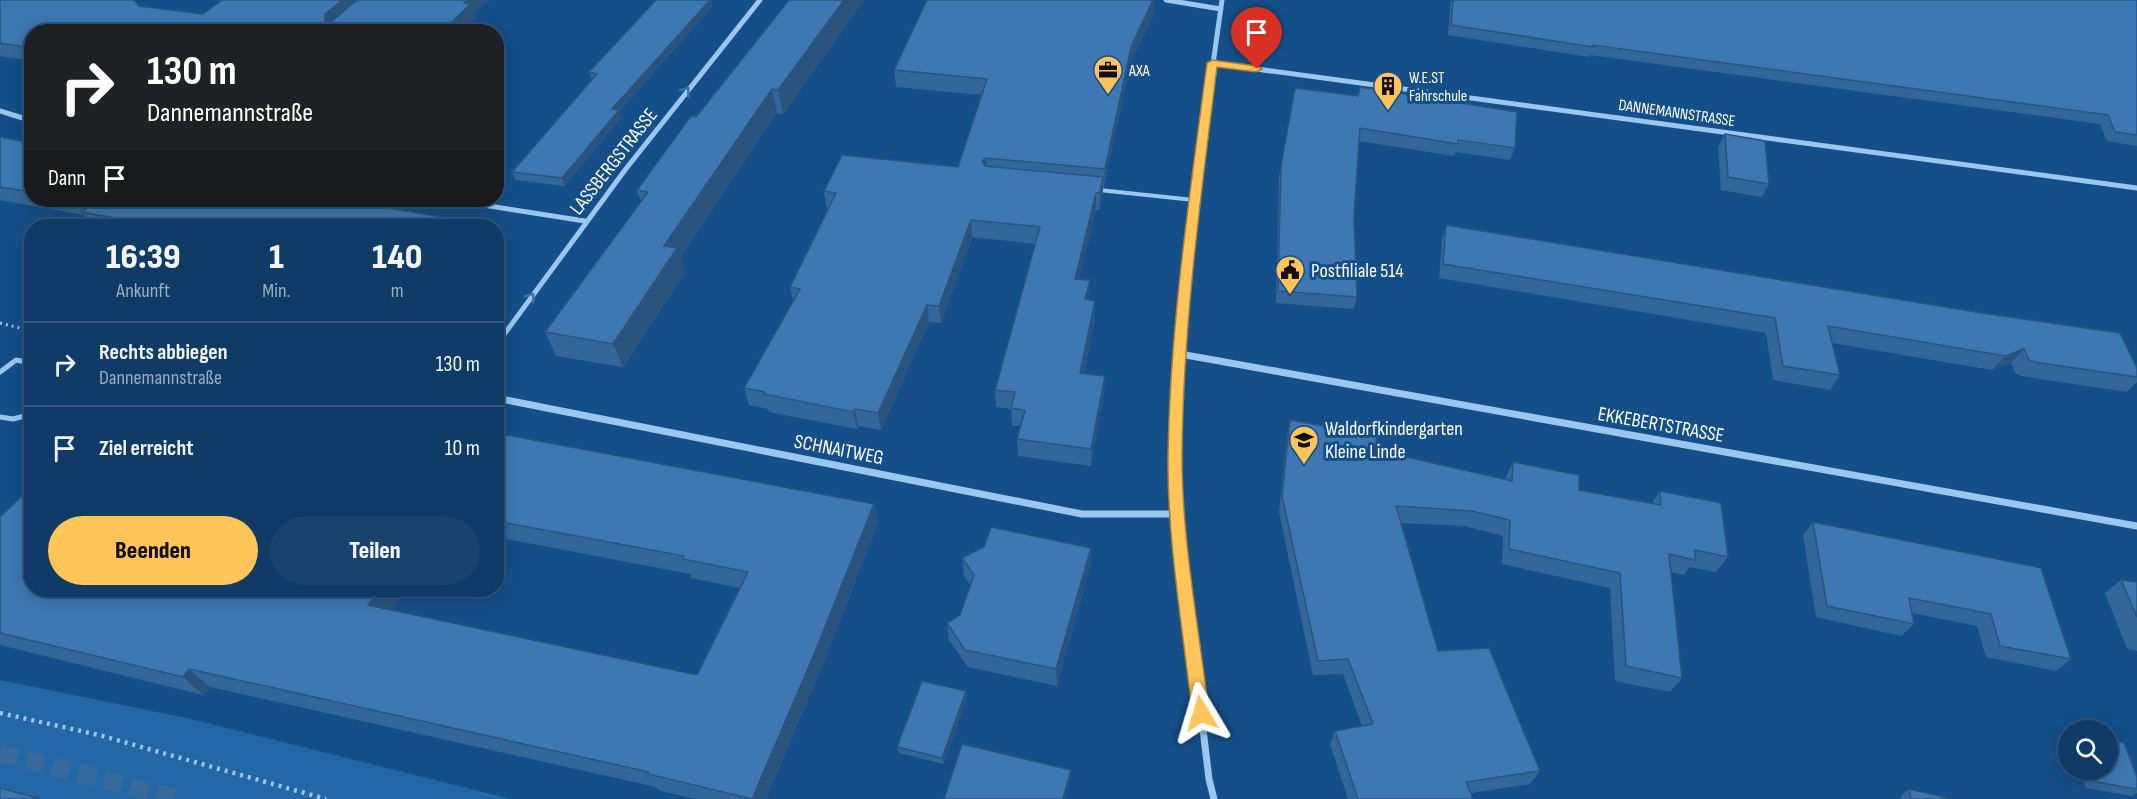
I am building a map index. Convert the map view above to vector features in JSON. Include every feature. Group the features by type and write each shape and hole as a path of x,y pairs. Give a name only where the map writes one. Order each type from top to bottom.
{"street":[{"name":"LASSBERGSTRASSE","path":"504,334 585,221 705,66 760,0"},
{"path":"1166,0 1221,9"},
{"path":"1214,799 1209,779 1177,514 1175,456 1180,354 1194,200 1222,0"},
{"name":"DANNEMANNSTRASSE","path":"1212,63 2137,188"},
{"path":"0,111 24,118"},
{"path":"496,207 585,221"},
{"name":"EKKEBERTSTRASSE","path":"1180,354 2137,526"},
{"name":"SCHNAITWEG","path":"504,400 1082,514 1177,514"}],"lane":[{"path":"1091,189 1194,200"},
{"path":"0,372 16,360 24,362"},
{"path":"0,417 13,419 24,416"}],"path":[{"path":"0,323 24,329"},
{"path":"0,713 99,735 326,799"}],"shaded area":[{"path":"0,680 191,719 511,799 29,799 0,791"}],"building":[{"path":"0,0 134,0 139,6 203,14 222,0 342,0 325,14 325,21 332,21 357,0 467,0 464,3 470,4 450,24 24,24 24,47 0,43"},
{"path":"656,0 710,0 612,109 619,110 562,178 512,172 597,74 589,72"},
{"path":"789,0 844,0 778,90 772,89 664,246 677,248 613,344 545,332 648,192 637,190 691,116 696,117"},
{"path":"927,0 1153,0 1131,47 1105,169 986,158 982,161 985,166 1103,177 1100,193 1096,193 1075,279 1090,280 1085,299 1095,301 1080,373 1105,376 1091,449 1017,439 1025,410 1011,408 1015,392 995,390 1040,227 971,220 939,306 927,305 878,413 855,409 853,412 744,388 800,289 790,287 836,193 824,191 842,155 958,167 987,79 894,70"},
{"path":"1453,0 2137,0 2137,135 2115,132 2108,115 1593,45 1593,47 1451,25"},
{"path":"1360,87 1517,112 1515,148 1458,140 1458,144 1360,128 1354,216 1357,297 1278,291 1281,165 1295,88 1358,96"},
{"path":"1725,134 1765,141 1769,184 1728,177"},
{"path":"0,137 24,142 24,191 0,187"},
{"path":"88,207 381,207 442,217 440,219 121,219 82,212"},
{"path":"1446,225 1982,313 2120,333 2137,368 2137,377 2034,362 2029,360 2024,349 2005,356 1828,326 1840,375 1783,366 1775,318 1443,264"},
{"path":"1290,420 1377,435 1376,442 1381,443 1380,451 1512,481 1513,462 1579,475 1579,490 1661,505 1660,491 1721,503 1728,557 1695,550 1695,560 1669,554 1682,678 1626,666 1620,573 1509,549 1510,520 1472,511 1396,506 1438,651 1489,648 1540,771 1466,782 1473,799 1358,799 1335,731 1373,724 1348,659 1318,661 1282,496"},
{"path":"504,435 874,504 815,652 752,799 648,774 649,772 189,669 183,677 0,633 0,517 24,494 24,597 374,597 368,605 697,675 748,572 683,559 684,556 504,522"},
{"path":"1813,522 2041,568 2071,659 2000,646 1991,614 1909,598 1914,624 1827,606"},
{"path":"991,527 1091,548 1056,669 965,650 947,623 960,615 974,575 962,558 984,547"},
{"path":"2121,580 2137,582 2137,617"},
{"path":"922,681 966,691 942,758 897,747"},
{"path":"2118,742 2124,743 2137,777 2137,789 2095,780 2118,780"},
{"path":"962,744 1071,770 1063,799 944,799"},
{"path":"0,788 41,799 0,799"},
{"path":"1909,789 1952,799 1911,799"}],"tunnel":[{"path":"0,753 179,799"}],"place":[{"name":"AXA","path":"1108,96"},
{"name":"W.E.ST Fahrschule","path":"1388,112"},
{"name":"Postfiliale 514","path":"1290,296"},
{"name":"Waldorfkindergarten Kleine Linde","path":"1304,466"}],"route":[{"path":"1201,713 1177,514 1175,456 1178,374 1194,200 1212,63 1257,69"}]}
